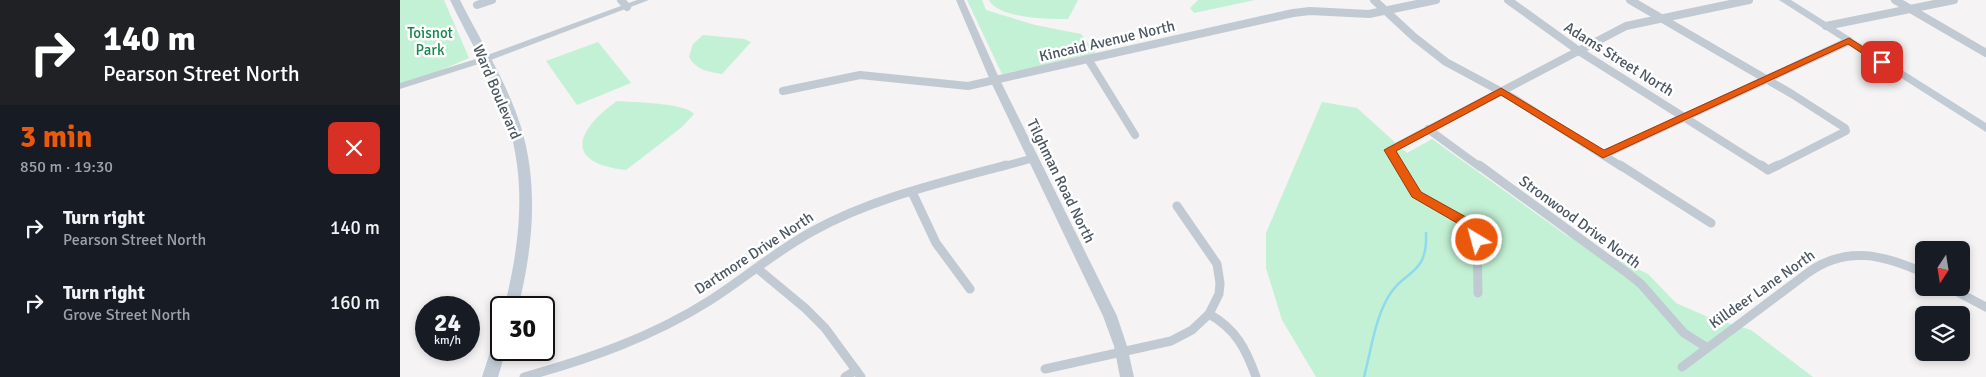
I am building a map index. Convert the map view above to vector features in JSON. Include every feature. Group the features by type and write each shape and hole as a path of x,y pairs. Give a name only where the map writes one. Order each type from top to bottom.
{"main road":[{"name":"Ward Boulevard","path":"455,0 484,59 519,140 525,183 526,214 513,296"},
{"path":"1784,0 1986,128"},
{"path":"490,377 495,361"}],"street":[{"path":"477,5 492,0"},
{"path":"400,86 484,59 624,3 645,0"},
{"name":"Tilghman Road North","path":"960,0 995,80 1110,316 1123,353 1127,377"},
{"path":"1374,0 1446,62 1501,91 1712,223"},
{"name":"Kincaid Avenue North","path":"783,91 860,75 962,86 1300,12 1364,15 1386,12 1436,0"},
{"name":"Adams Street North","path":"1508,0 1579,51 1768,170 1846,131 1846,129 1768,78"},
{"path":"1630,0 1658,18 1768,78"},
{"path":"1478,293 1477,240 1462,220 1416,194 1390,150 1620,28 1658,18 1749,0"},
{"path":"1894,0 1986,53"},
{"path":"1826,26 1954,0"},
{"path":"1603,154 1849,41"},
{"path":"1088,59 1135,135"},
{"name":"Stronwood Drive North","path":"1428,129 1626,272 1641,284 1684,332 1706,347"},
{"name":"Dartmore Drive North","path":"524,377 591,357 659,328 708,302 811,232 836,219 882,200 1034,158"},
{"path":"912,192 928,232 944,258 970,288"},
{"path":"1045,369 1157,345 1182,336 1192,330 1208,314 1219,294 1220,283 1217,264 1214,256 1178,206"},
{"name":"Killdeer Lane North","path":"1682,367 1706,347 1824,262 1836,257 1849,255 1872,256 1897,262 1915,270"},
{"path":"758,269 826,328 858,374 845,377"},
{"path":"1965,296 1986,307"},
{"path":"1208,314 1220,320 1238,336 1248,352 1256,377"}],"green space":[{"name":"Toisnot Park","path":"400,0 444,0 469,58 432,74 400,83"},
{"path":"967,0 982,0 986,10 1035,25 1081,34 1096,54 1002,74"},
{"path":"989,0 1078,0 1068,19 1025,17 1003,11 994,6"},
{"path":"1198,0 1255,0 1194,13 1190,8"},
{"path":"703,35 744,39 751,42 722,74 699,68 689,57 693,44"},
{"path":"598,42 631,83 577,105 546,61"},
{"path":"617,101 670,105 689,110 694,114 682,127 626,170 606,166 592,160 585,153 582,144 585,134 592,123"},
{"path":"1322,102 1357,108 1407,153 1432,139 1566,235 1648,274 1676,303 1708,317 1751,330 1813,377 1316,377 1282,320 1266,268 1266,233"}],"waterway":[{"path":"1364,377 1376,327 1383,308 1393,289 1419,265 1426,247 1426,233"}],"route":[{"path":"1477,240 1462,220 1416,194 1390,150 1501,91 1603,154 1849,41 1882,62"}]}
